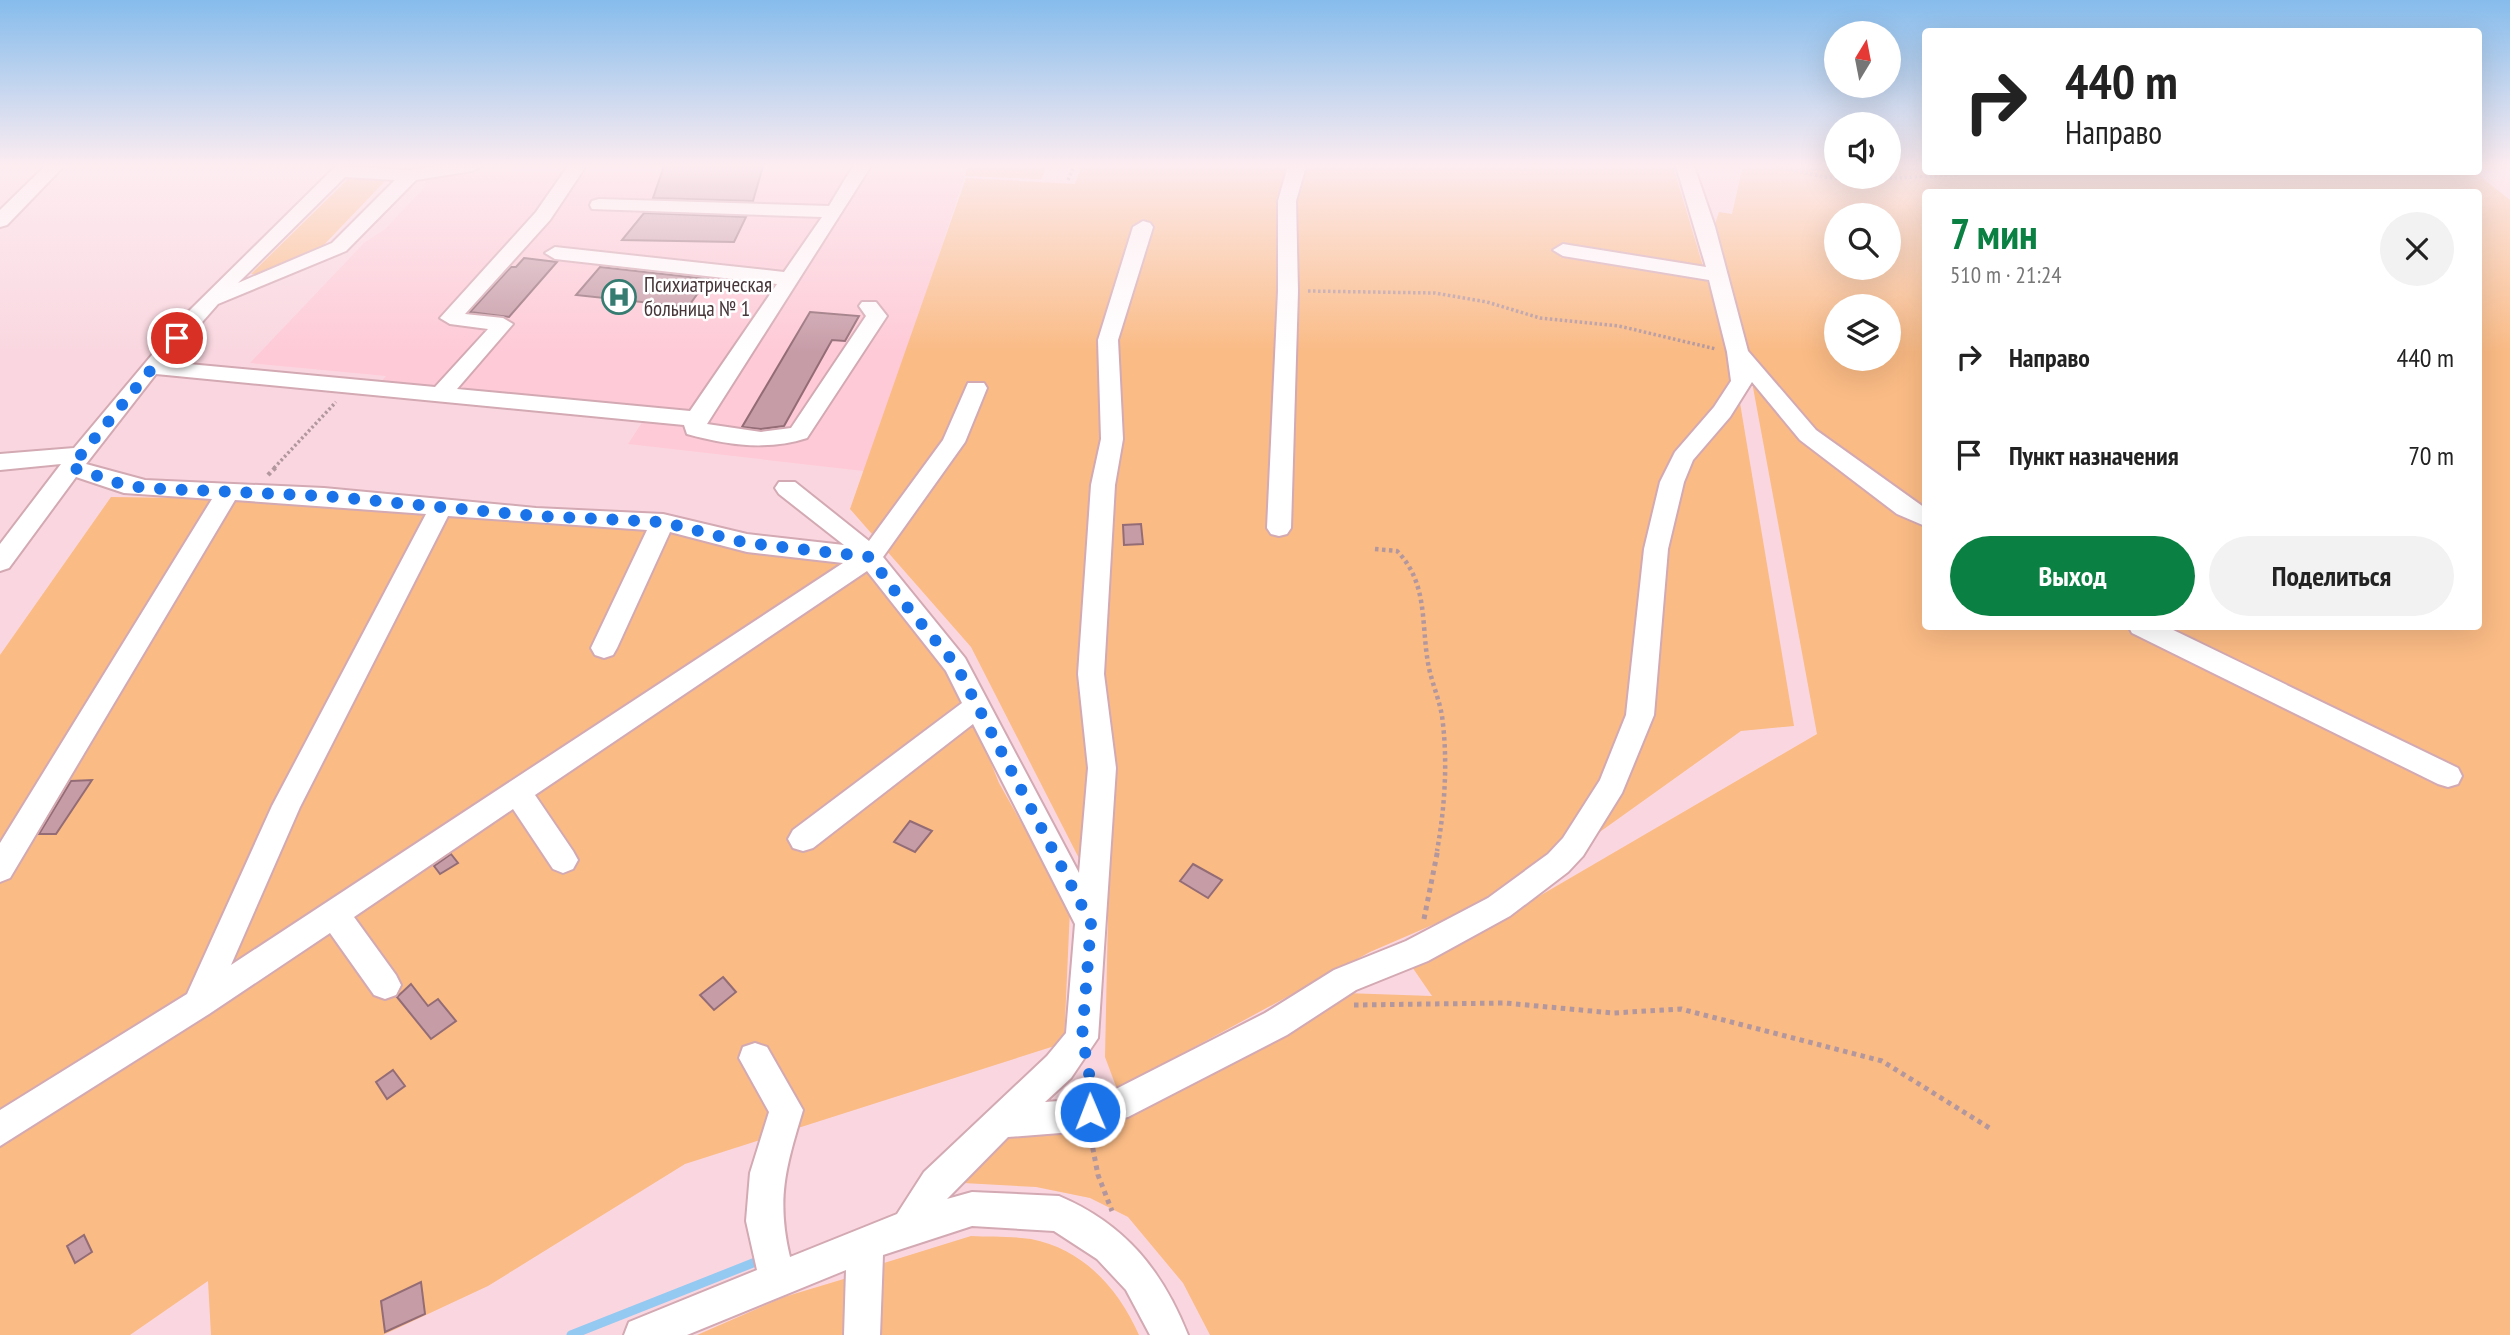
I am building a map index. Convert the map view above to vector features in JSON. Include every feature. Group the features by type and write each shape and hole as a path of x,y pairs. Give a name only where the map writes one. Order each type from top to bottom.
{"street":[{"path":"0,562 75,461 151,367 208,303 283,228"},
{"path":"208,303 339,247 357,228"},
{"path":"442,393 503,324 450,318 532,228"},
{"path":"151,367 696,419 824,228"},
{"path":"908,1227 936,1184 1059,1067 1082,1038 1102,768 1091,674 1103,485 1112,439 1108,340 1143,228"},
{"path":"1279,528 1288,291 1287,228"},
{"path":"1000,1121 1073,1116 1116,1106 1304,1006 1345,980 1417,951 1499,907 1558,863 1573,847 1612,785 1640,715 1656,549 1672,482 1683,457 1722,412 1742,381 1738,352 1703,228"},
{"path":"1563,250 1717,275"},
{"path":"555,253 790,279"},
{"path":"1738,352 1808,435 1905,508 1922,516"},
{"path":"0,1129 198,1004 870,557 954,442 976,388"},
{"path":"0,462 75,461 124,485 536,516 663,522 747,543 870,557"},
{"path":"787,488 845,532 870,557 903,602 956,665 1091,923"},
{"path":"0,869 237,492"},
{"path":"198,1004 286,806 441,508"},
{"path":"604,648 663,522"},
{"path":"2149,630 2448,776"},
{"path":"803,839 978,706"},
{"path":"755,1058 786,1110 767,1173 764,1221 777,1281"},
{"path":"642,1335 908,1227 972,1209 1059,1214 1110,1246 1139,1277 1170,1335"},
{"path":"862,1335 865,1245"}],"lane":[{"path":"696,419 695,429 743,438 783,440 799,433 877,316 869,306"},
{"path":"517,792 564,860"},
{"path":"334,913 385,985"}],"path":[{"path":"1288,291 1364,289 1435,293 1487,302 1540,318 1619,326 1738,352"},
{"path":"237,492 271,472 351,384"},
{"path":"1375,549 1397,551 1417,575 1428,659 1442,715 1446,775 1436,864 1417,951"},
{"path":"1304,1006 1505,1003 1613,1013 1681,1009 1882,1060 1991,1129"},
{"path":"1090,1112 1091,1150 1113,1213 1110,1246"}],"shaded area":[{"path":"298,228 340,228 317,252 264,276 251,274"},
{"name":"Психиатрическая больница № 1","path":"948,228 907,352 872,472 628,444 643,421 370,395 386,376 250,363 364,243 385,229"},
{"path":"948,228 1692,228 1735,373 1794,726 1741,731 1527,884 1370,952 1117,1089 1105,1057 1108,915 971,647 850,509"},
{"path":"1716,228 1824,228 1824,280 1901,280 1901,228 1922,228 1922,630 2482,630 2482,228 2510,228 2510,1335 1210,1335 1183,1283 1128,1217 1090,1198 1036,1187 963,1183 1008,1137 1345,993 1432,996 1408,961 1505,916 1817,734 1745,344"},
{"path":"111,497 322,500 676,527 868,570 953,668 999,783 1070,909 1064,1043 685,1164 488,1286 383,1335 211,1335 208,1281 130,1335 0,1335 0,655"},
{"path":"971,1236 1031,1239 1067,1252 1097,1273 1121,1302 1139,1335 874,1335 874,1275 884,1263"},
{"path":"847,1278 852,1335 697,1335 784,1297"}],"building":[{"path":"632,228 741,228 734,242 622,240"},
{"path":"524,258 557,262 509,317 470,312 511,267 516,267"},
{"path":"600,267 708,279 688,307 576,295"},
{"path":"810,312 859,316 845,341 832,340 784,426 761,429 742,427"},
{"path":"1141,524 1143,544 1124,545 1123,525"},
{"path":"92,780 56,834 39,834 71,781"},
{"path":"910,821 932,831 915,852 894,842"},
{"path":"451,854 458,863 440,874 434,866"},
{"path":"1193,864 1222,880 1208,898 1180,881"},
{"path":"723,977 736,992 714,1010 700,995"},
{"path":"411,984 428,1006 438,999 456,1021 431,1039 397,997"},
{"path":"393,1070 405,1086 387,1099 376,1082"},
{"path":"84,1235 92,1252 75,1263 67,1246"},
{"path":"421,1282 425,1314 385,1332 381,1301"}],"waterway":[{"path":"571,1335 758,1261"}],"place":[{"name":"Психиатрическая больница № 1","path":"619,297"}],"route":[{"path":"177,338 71,467 124,485 145,488 324,496 536,516 663,522 747,543 870,557 903,602 956,665 1091,923 1082,1038 1089,1070 1090,1112"}]}
